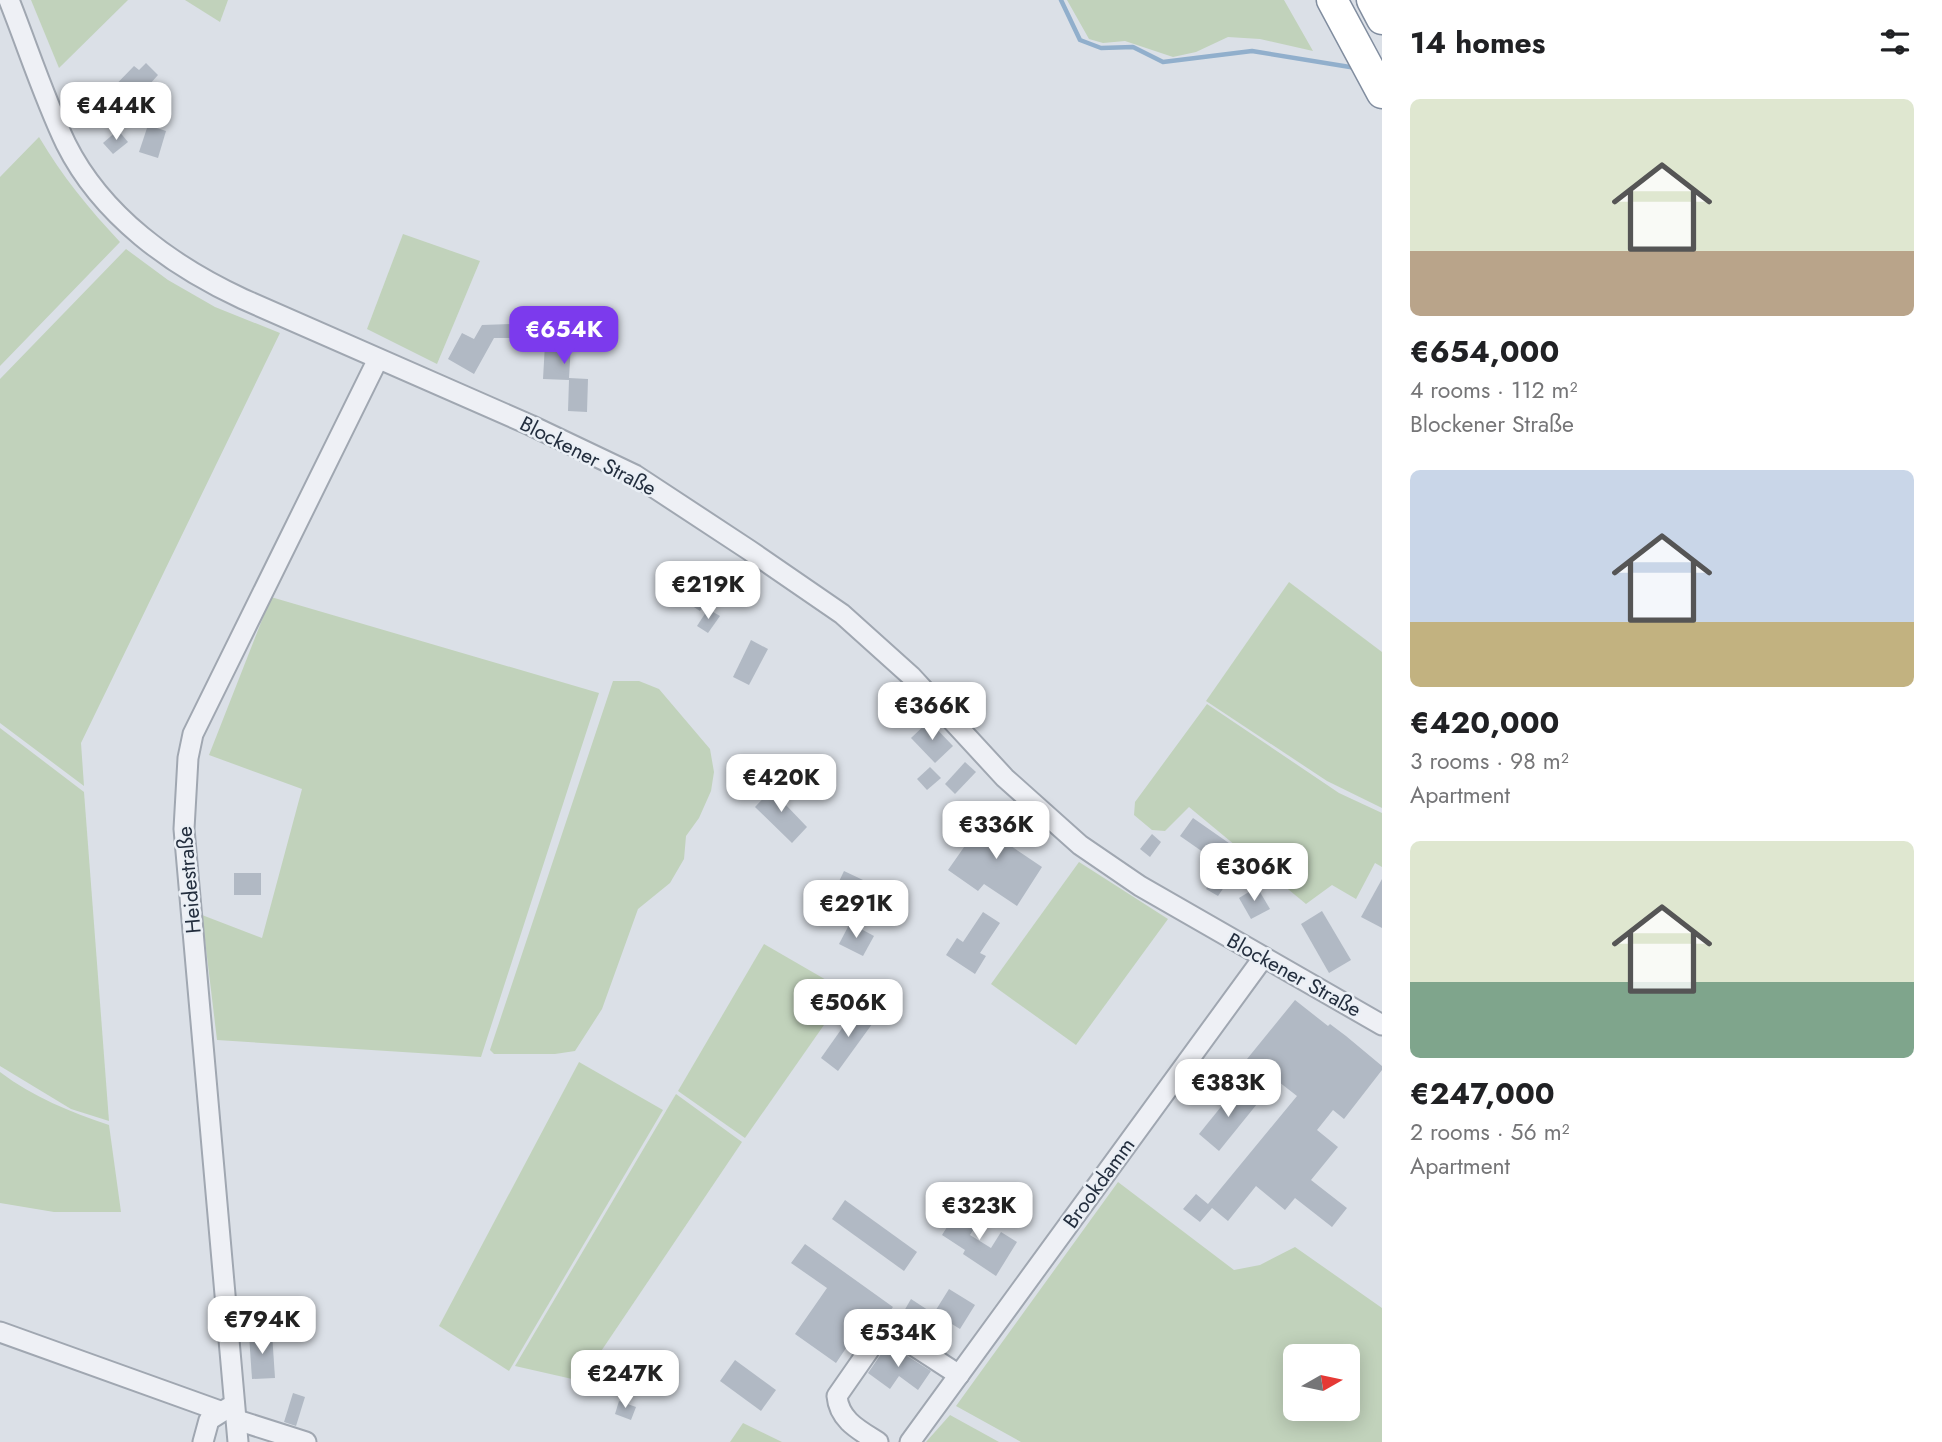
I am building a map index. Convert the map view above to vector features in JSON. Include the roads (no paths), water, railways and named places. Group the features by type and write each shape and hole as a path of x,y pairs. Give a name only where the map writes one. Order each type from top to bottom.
{"highway":[{"path":"1332,0 1374,78"},
{"path":"1372,0 1382,19"}],"street":[{"name":"Blockener Straße","path":"9,0 67,145 105,200 168,258 212,285 601,457 635,475 842,614 888,653 1005,778 1070,837 1140,886 1382,1025"},
{"name":"Heidestraße","path":"238,1442 231,1412 184,829 188,758 193,734 378,359"},
{"name":"Brookdamm","path":"910,1442 1264,958"},
{"path":"878,1442 855,1427 842,1414 837,1396 885,1327 958,1375"},
{"path":"0,1332 231,1412 306,1442"},
{"path":"203,1442 209,1420 231,1412"}],"waterway":[{"path":"1061,0 1080,40 1101,48 1133,47 1163,62 1252,51 1356,68"}]}
